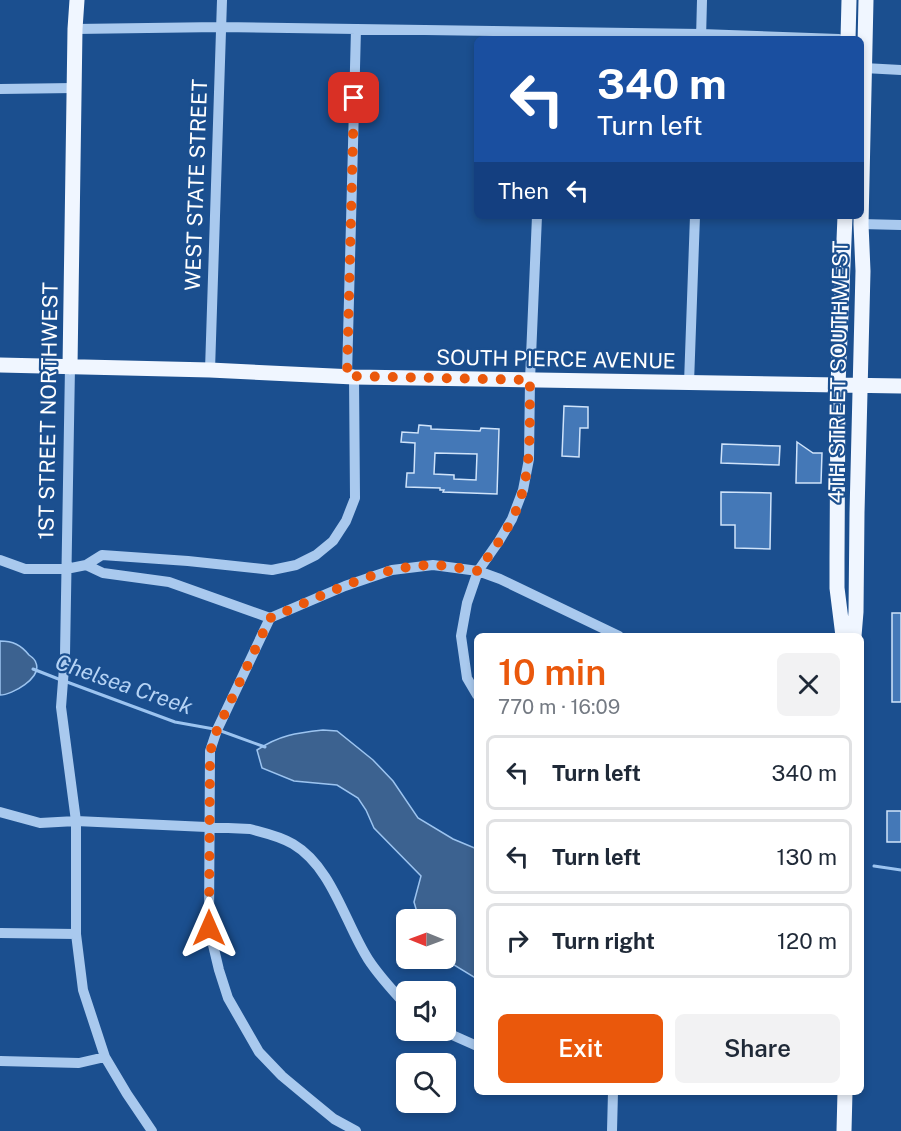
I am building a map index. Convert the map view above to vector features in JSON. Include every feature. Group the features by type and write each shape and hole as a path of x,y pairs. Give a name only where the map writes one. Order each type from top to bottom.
{"main road":[{"name":"1ST STREET NORTHWEST","path":"70,367 77,0"},
{"path":"848,36 849,0"},
{"name":"4TH STREET SOUTHWEST","path":"864,68 866,0"},
{"name":"4TH STREET SOUTHWEST","path":"843,633 837,588 838,385 845,219"},
{"name":"4TH STREET SOUTHWEST","path":"854,633 863,271 861,219"},
{"name":"SOUTH PIERCE AVENUE","path":"0,365 351,376 901,386"},
{"path":"844,1131 845,1095"}],"street":[{"name":"WEST STATE STREET","path":"210,370 222,0"},
{"path":"75,30 220,27 544,35 701,36 702,0"},
{"path":"0,560 25,569 66,569 87,565 102,555 272,570 296,565 316,555 333,541 346,521 355,498 351,376 356,29"},
{"path":"864,68 901,70"},
{"path":"0,89 74,88"},
{"path":"474,689 467,678 461,636 466,603 478,571 500,541 512,519 523,490 529,459 537,219"},
{"path":"689,383 695,219"},
{"path":"861,224 901,225"},
{"name":"1ST STREET NORTHWEST","path":"70,367 65,655 61,706 76,821 76,934 83,990 105,1057 152,1131"},
{"path":"87,565 103,573 169,582 270,618"},
{"path":"356,1131 334,1119 282,1076 259,1052 228,998 209,928 210,752 217,730 270,618 345,586 392,570 433,565 478,571 500,579 613,633"},
{"path":"0,812 40,823 76,821 250,830 272,835 294,844 310,858 327,881 368,959 396,994"},
{"path":"0,933 76,934"},
{"path":"456,1037 474,1046"},
{"path":"0,1061 79,1063 105,1057"},
{"path":"612,1131 613,1095"}],"water":[{"path":"0,641 20,646 34,659 37,669 25,685 0,695"},
{"path":"323,730 337,731 373,760 393,781 418,818 453,839 474,848 474,977 456,966 456,909 416,909 414,902 421,876 374,828 358,798 337,785 294,781 262,768 257,750 288,736"}],"building":[{"path":"564,406 588,407 588,428 580,428 579,457 562,456"},
{"path":"419,425 431,426 431,429 480,431 481,428 499,429 497,494 443,492 444,490 440,488 406,487 407,473 414,473 415,443 401,442 402,432 418,433","holes":["435,453 477,454 476,480 454,479 454,475 434,474"]},
{"path":"797,442 813,453 822,453 821,483 796,483"},
{"path":"722,444 780,446 779,465 721,463"},
{"path":"721,492 771,493 770,549 735,548 735,525 721,525"},
{"path":"892,613 901,613 901,702 892,702"},
{"path":"887,811 901,811 901,842 887,842"}],"waterway":[{"name":"Chelsea Creek","path":"33,669 61,680"},
{"name":"Chelsea Creek","path":"67,682 175,722 214,729"},
{"name":"Chelsea Creek","path":"221,731 265,747"},
{"name":"Chelsea Creek","path":"874,866 901,870"}],"route":[{"path":"209,928 210,752 217,730 270,618 345,586 392,570 433,565 478,571 500,541 512,519 523,490 529,459 530,380 347,376 354,98"}]}
